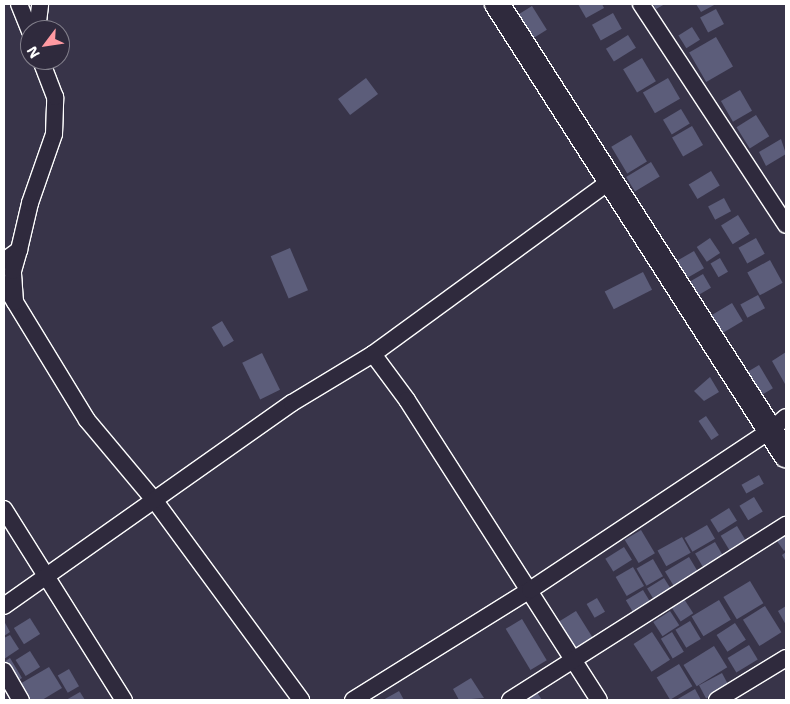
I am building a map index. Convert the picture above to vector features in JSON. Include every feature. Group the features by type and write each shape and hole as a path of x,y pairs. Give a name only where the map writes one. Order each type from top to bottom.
{"street":[{"path":"19,4 26,20"},
{"path":"38,20 40,4"},
{"path":"497,4 610,181 779,423 786,455"},
{"path":"641,4 786,225"},
{"path":"45,70 54,97 54,134 30,203 8,298 87,420 155,501 301,700"},
{"path":"4,606 292,403 373,354 610,181"},
{"path":"4,261 19,250"},
{"path":"373,354 407,400 599,700"},
{"path":"353,700 530,590 779,423"},
{"path":"4,509 124,700"},
{"path":"510,700 786,526"},
{"path":"717,700 786,658"},
{"path":"4,671 22,700"}],"building":[{"path":"578,4 602,4 604,8 586,18"},
{"path":"653,4 665,4 656,9"},
{"path":"696,4 716,4 701,12"},
{"path":"532,6 547,30 531,40 516,16"},
{"path":"716,9 724,24 708,32 700,17"},
{"path":"613,13 622,29 601,40 592,25"},
{"path":"692,27 700,40 686,48 678,35"},
{"path":"628,35 636,48 614,61 606,49"},
{"path":"716,37 733,66 706,82 689,52"},
{"path":"642,58 656,81 637,92 623,69"},
{"path":"366,78 378,94 350,115 338,99"},
{"path":"668,78 680,99 655,113 643,92"},
{"path":"740,90 752,111 733,122 721,101"},
{"path":"681,109 690,124 672,134 663,120"},
{"path":"756,115 769,136 750,148 736,127"},
{"path":"692,126 703,145 683,157 672,138"},
{"path":"631,135 647,162 627,173 611,147"},
{"path":"781,139 786,154 766,166 759,152"},
{"path":"651,162 660,177 635,192 626,177"},
{"path":"711,171 720,186 697,199 689,184"},
{"path":"724,198 731,211 715,220 708,206"},
{"path":"738,215 750,234 733,244 721,226"},
{"path":"710,238 720,253 707,262 697,247"},
{"path":"756,238 765,254 747,263 739,248"},
{"path":"290,248 308,290 289,299 271,256"},
{"path":"694,251 704,268 685,279 675,262"},
{"path":"720,258 728,272 718,277 710,264"},
{"path":"770,260 783,283 760,295 747,273"},
{"path":"643,272 652,290 614,309 605,292"},
{"path":"703,274 711,288 693,298 685,284"},
{"path":"758,295 765,308 747,318 740,304"},
{"path":"732,303 743,321 722,333 711,315"},
{"path":"222,321 234,341 224,347 212,327"},
{"path":"786,352 786,383 785,384 772,361"},
{"path":"262,353 280,390 260,399 242,363"},
{"path":"759,365 773,388 755,399 741,376"},
{"path":"710,377 719,392 704,401 694,391"},
{"path":"706,416 719,435 711,440 699,421"},
{"path":"759,475 764,484 746,493 742,485"},
{"path":"754,497 763,512 748,520 739,506"},
{"path":"729,508 737,521 718,532 710,520"},
{"path":"707,525 715,539 692,552 684,538"},
{"path":"737,526 746,541 729,550 721,536"},
{"path":"641,530 655,553 639,563 625,540"},
{"path":"786,535 786,549 784,551 777,541"},
{"path":"682,537 691,553 666,566 658,551"},
{"path":"715,542 723,556 703,567 695,554"},
{"path":"624,547 632,560 613,571 605,559"},
{"path":"786,552 786,562 782,555"},
{"path":"689,557 698,572 674,586 665,571"},
{"path":"653,559 663,576 647,586 637,568"},
{"path":"633,567 644,586 627,596 616,577"},
{"path":"664,578 672,591 655,601 647,589"},
{"path":"750,581 763,603 737,619 723,597"},
{"path":"643,590 652,605 635,615 626,600"},
{"path":"597,598 605,612 595,618 587,604"},
{"path":"684,599 693,613 681,621 671,607"},
{"path":"719,600 731,620 703,636 692,616"},
{"path":"765,606 781,632 759,646 743,620"},
{"path":"786,606 786,625 778,611"},
{"path":"576,611 592,637 575,648 559,622"},
{"path":"670,611 679,625 662,636 653,622"},
{"path":"30,618 40,634 24,644 14,628"},
{"path":"522,619 547,660 530,670 506,629"},
{"path":"4,621 10,632 4,636"},
{"path":"690,621 701,639 686,648 675,630"},
{"path":"735,623 746,640 727,652 717,635"},
{"path":"652,632 670,660 652,672 634,644"},
{"path":"672,632 684,652 673,658 661,639"},
{"path":"10,635 19,649 4,659 4,638"},
{"path":"749,645 758,660 736,672 728,658"},
{"path":"714,646 727,667 697,686 683,665"},
{"path":"30,651 40,667 26,676 16,660"},
{"path":"10,658 22,678 12,684 4,670 4,662"},
{"path":"679,664 692,686 670,700 657,677"},
{"path":"49,667 62,688 42,700 27,700 18,685"},
{"path":"69,669 79,686 68,693 58,676"},
{"path":"722,673 729,686 706,698 699,685"},
{"path":"471,678 484,698 459,700 453,689"},
{"path":"695,689 701,700 676,700"},
{"path":"399,691 404,700 383,700"},
{"path":"536,691 542,700 521,700"},
{"path":"80,692 85,700 66,700"}]}
